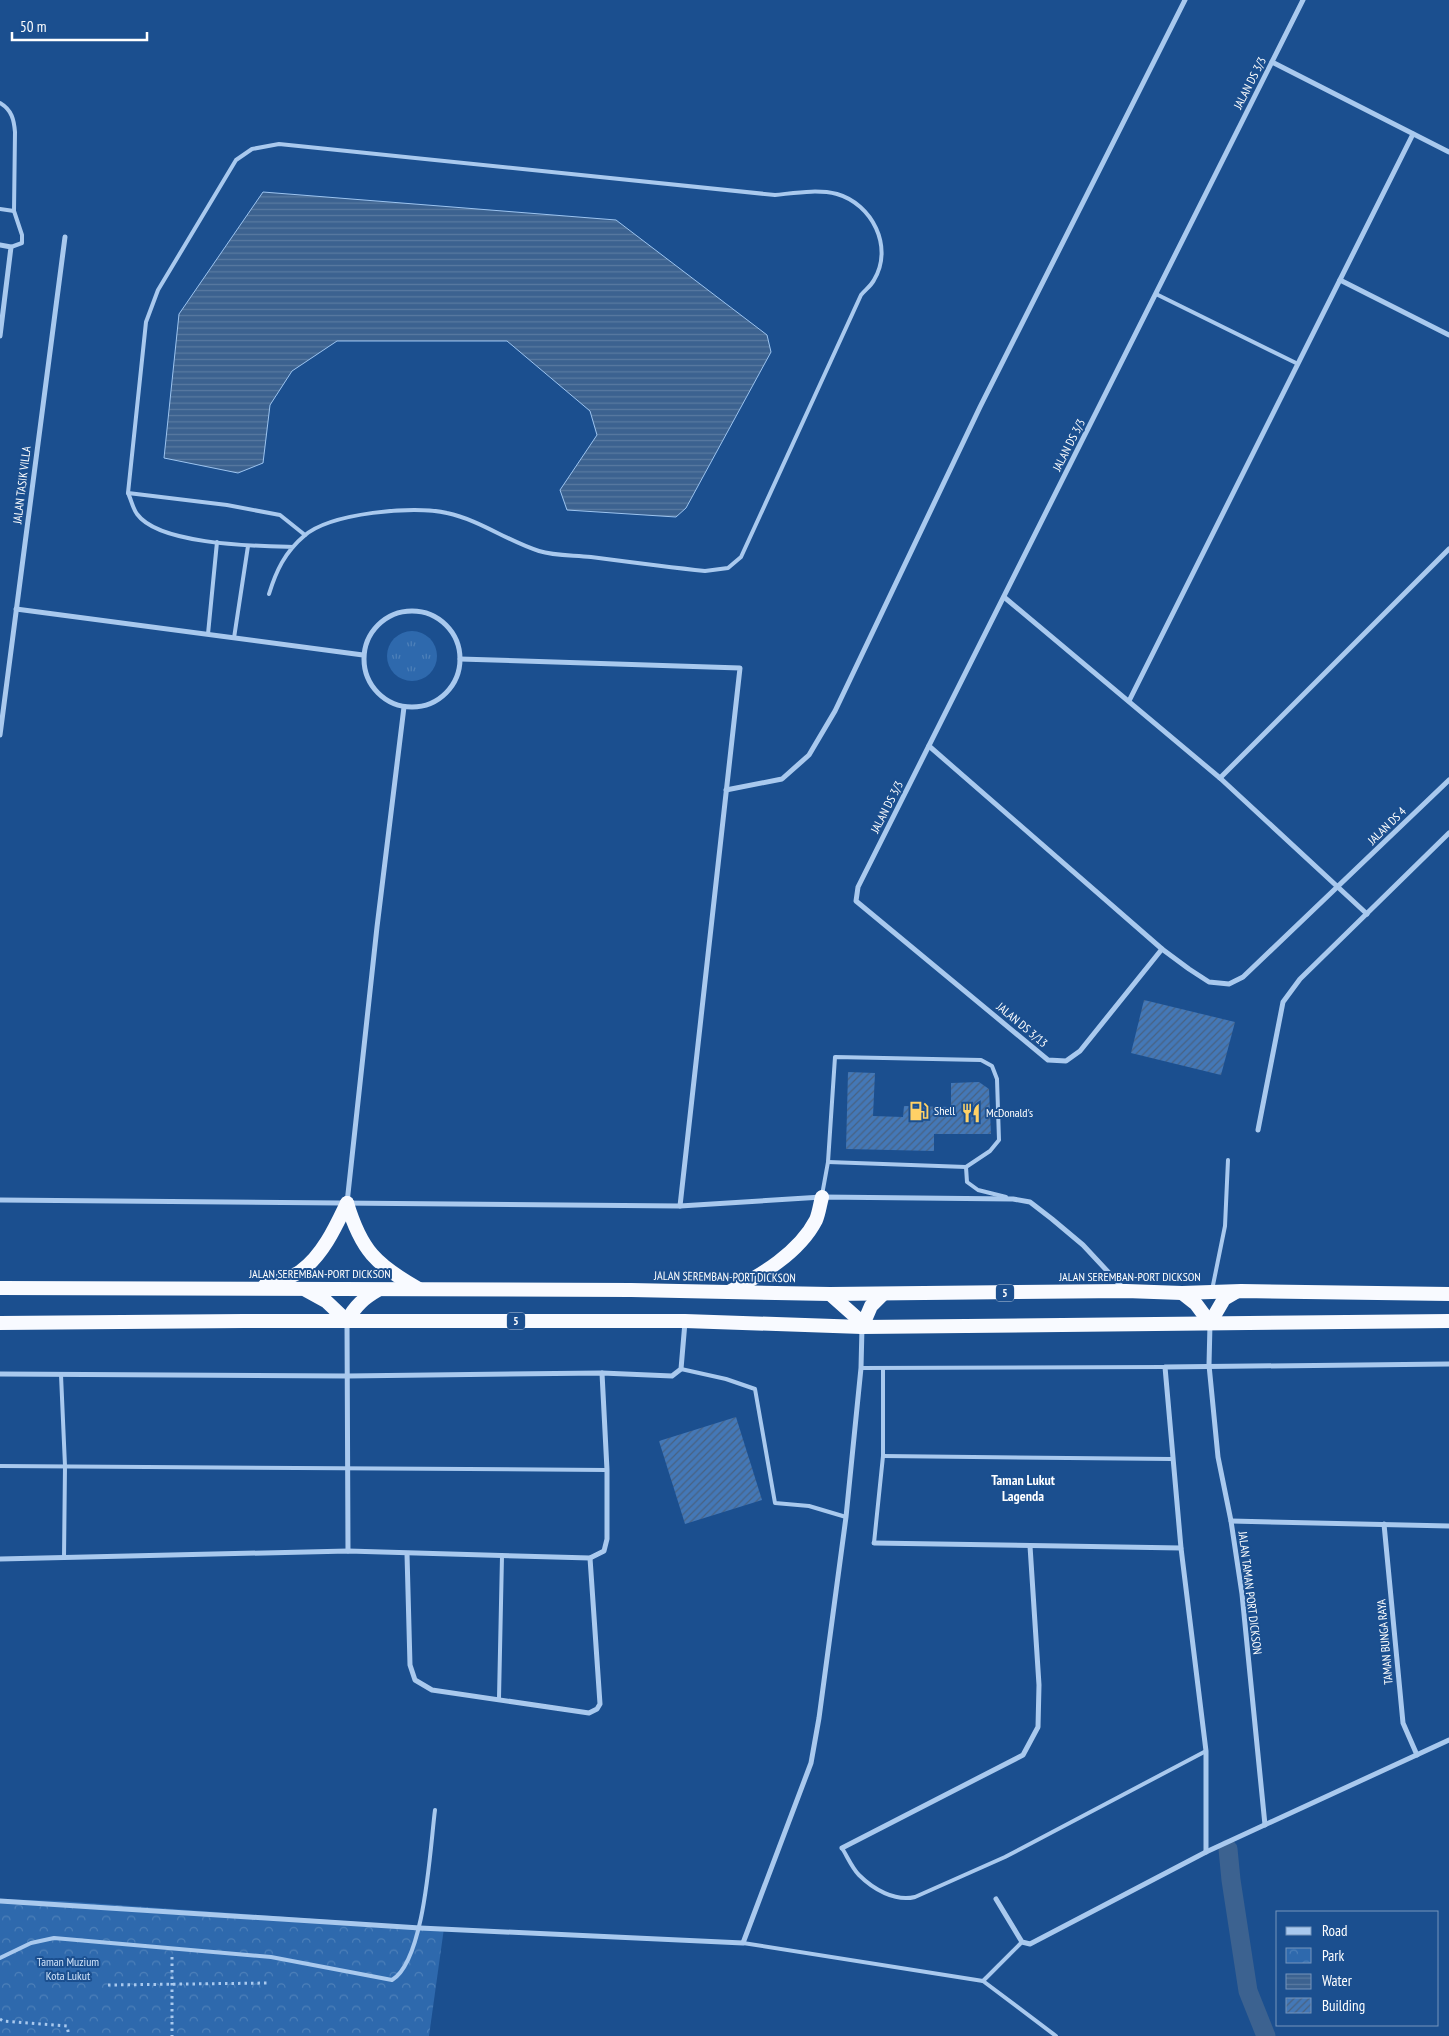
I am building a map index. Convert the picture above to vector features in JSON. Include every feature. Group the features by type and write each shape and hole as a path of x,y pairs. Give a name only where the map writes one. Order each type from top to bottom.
{"highway":[{"path":"726,1293 771,1269 786,1255 816,1220 822,1197"},
{"path":"255,1289 300,1272 328,1239 346,1203"},
{"path":"346,1203 360,1240 375,1259 396,1276 420,1290"},
{"name":"JALAN SEREMBAN-PORT DICKSON","path":"0,1288 630,1290 830,1294 1126,1291 1449,1294"},
{"path":"304,1289 326,1301 347,1320 352,1310 363,1298 378,1290"},
{"path":"1182,1293 1196,1304 1210,1323 1224,1300 1232,1292 1242,1291"},
{"path":"830,1294 856,1318 862,1327"},
{"path":"862,1327 871,1306 883,1294"},
{"name":"5","path":"0,1323 347,1320 685,1321 862,1327 1449,1321"}],"street":[{"path":"726,790 782,779 809,755 835,711 980,407 1185,0"},
{"name":"JALAN DS 3/3","path":"856,901 858,887 1303,0"},
{"path":"1272,62 1449,152"},
{"path":"1129,701 1296,363 1413,134"},
{"name":"JALAN TASIK VILLA","path":"0,735 65,237"},
{"path":"0,245 10,247 0,336"},
{"path":"1340,280 1449,335"},
{"path":"1220,778 1449,549"},
{"path":"1004,597 1220,778 1367,914"},
{"path":"16,608 363,655"},
{"path":"406,611 422,612 437,618 449,629 457,644 460,659 457,676 449,690 429,703 421,706 404,707 384,698 369,682 364,669 363,655 368,639 377,626 390,616 406,611"},
{"path":"460,659 740,668 680,1206"},
{"path":"346,1203 404,707"},
{"name":"JALAN DS 4","path":"930,746 1162,949 1209,982 1229,984 1243,977 1340,887 1449,780"},
{"path":"1258,1130 1283,1002 1300,979 1449,833"},
{"name":"JALAN DS 3/13","path":"856,901 1048,1060 1066,1061 1080,1051 1162,949"},
{"path":"0,1200 680,1206 822,1197 1013,1199 1030,1202 1052,1219 1083,1245 1126,1291"},
{"path":"347,1320 348,1551"},
{"path":"0,1374 347,1376 602,1373 672,1376 681,1369 685,1321"},
{"name":"JALAN TAMAN PORT DICKSON","path":"1210,1323 1209,1365 1218,1458 1231,1521 1242,1594 1265,1825"},
{"path":"0,1901 420,1928 743,1942 811,1763 819,1718 846,1517 861,1368 862,1327"},
{"path":"1206,1852 1206,1751 1181,1548 1165,1366 1449,1364"},
{"path":"0,1559 348,1551 590,1558 604,1551 607,1539 607,1470 602,1373"},
{"path":"1231,1521 1449,1526"},
{"name":"TAMAN BUNGA RAYA","path":"1384,1524 1403,1723 1417,1755"},
{"path":"874,1543 1181,1548"},
{"path":"842,1848 1022,1755 1038,1727 1039,1685 1030,1546"},
{"path":"408,1554 410,1665 415,1680 432,1690 499,1698 589,1713 597,1709 600,1704 590,1558"},
{"path":"996,1899 1022,1942 1030,1944 1206,1852 1449,1740"}],"lane":[{"path":"0,103 7,107 14,120 14,211 22,235 22,243 10,247"},
{"path":"269,594 276,573 285,556 305,535 334,521 372,513 427,510 448,513 474,522 539,551 705,571 728,568 741,558 861,295 874,280 881,257 879,231 861,205 838,195 819,192 775,195 279,144 252,149 236,160 158,290 146,322 128,493 138,515 163,533 248,546 293,547"},
{"path":"0,209 14,211"},
{"path":"1156,294 1296,363"},
{"path":"128,493 227,505 280,515 305,535"},
{"path":"208,634 217,542"},
{"path":"234,638 248,546"},
{"path":"822,1197 828,1162 835,1057 981,1060 992,1066 997,1079 999,1140 990,1151 966,1167 828,1162"},
{"path":"1212,1292 1225,1226 1228,1160"},
{"path":"966,1167 967,1182 978,1190 1013,1199"},
{"path":"861,1368 1165,1366"},
{"path":"874,1543 883,1456 883,1368"},
{"path":"681,1369 726,1379 755,1389 774,1503 809,1506 846,1517"},
{"path":"61,1375 65,1466 64,1558"},
{"path":"883,1456 1172,1459"},
{"path":"0,1466 607,1470"},
{"path":"499,1698 502,1556"},
{"path":"842,1848 858,1875 887,1895 904,1900 915,1898 1005,1857 1206,1751"},
{"path":"0,1958 32,1943 54,1938 271,1957 392,1980 402,1974 420,1928 435,1810"},
{"path":"743,1942 983,1981 1056,2036"},
{"path":"983,1981 1022,1942"}],"path":[{"path":"172,1949 172,2036"},
{"path":"108,1985 268,1983"},
{"path":"0,2019 3,2021 68,2026 69,2036"}],"green space":[{"path":"407,631 417,631 430,638 437,651 437,661 430,674 417,681 407,681 398,677 391,670 387,661 387,651 391,642 398,635"},
{"name":"Taman Muzium Kota Lukut","path":"0,1899 60,1901 444,1928 429,2036 0,2036"}],"water":[{"path":"263,192 616,220 767,335 771,352 686,508 676,517 567,510 560,490 597,435 590,411 507,341 337,341 292,371 270,405 263,463 238,473 164,458 179,314"}],"building":[{"path":"1144,1000 1235,1022 1221,1075 1131,1053"},
{"name":"Shell","path":"848,1072 875,1073 873,1116 903,1117 904,1106 951,1107 951,1083 979,1082 989,1089 991,1134 934,1134 934,1151 846,1149"},
{"path":"736,1417 762,1500 685,1524 659,1441"}],"waterway":[{"path":"1228,1849 1248,1991 1266,2036"}],"place":[{"name":"Shell","path":"919,1111"},
{"name":"McDonald's","path":"971,1113"}],"district":[{"name":"Taman Lukut Lagenda","path":"1023,1488"}]}
